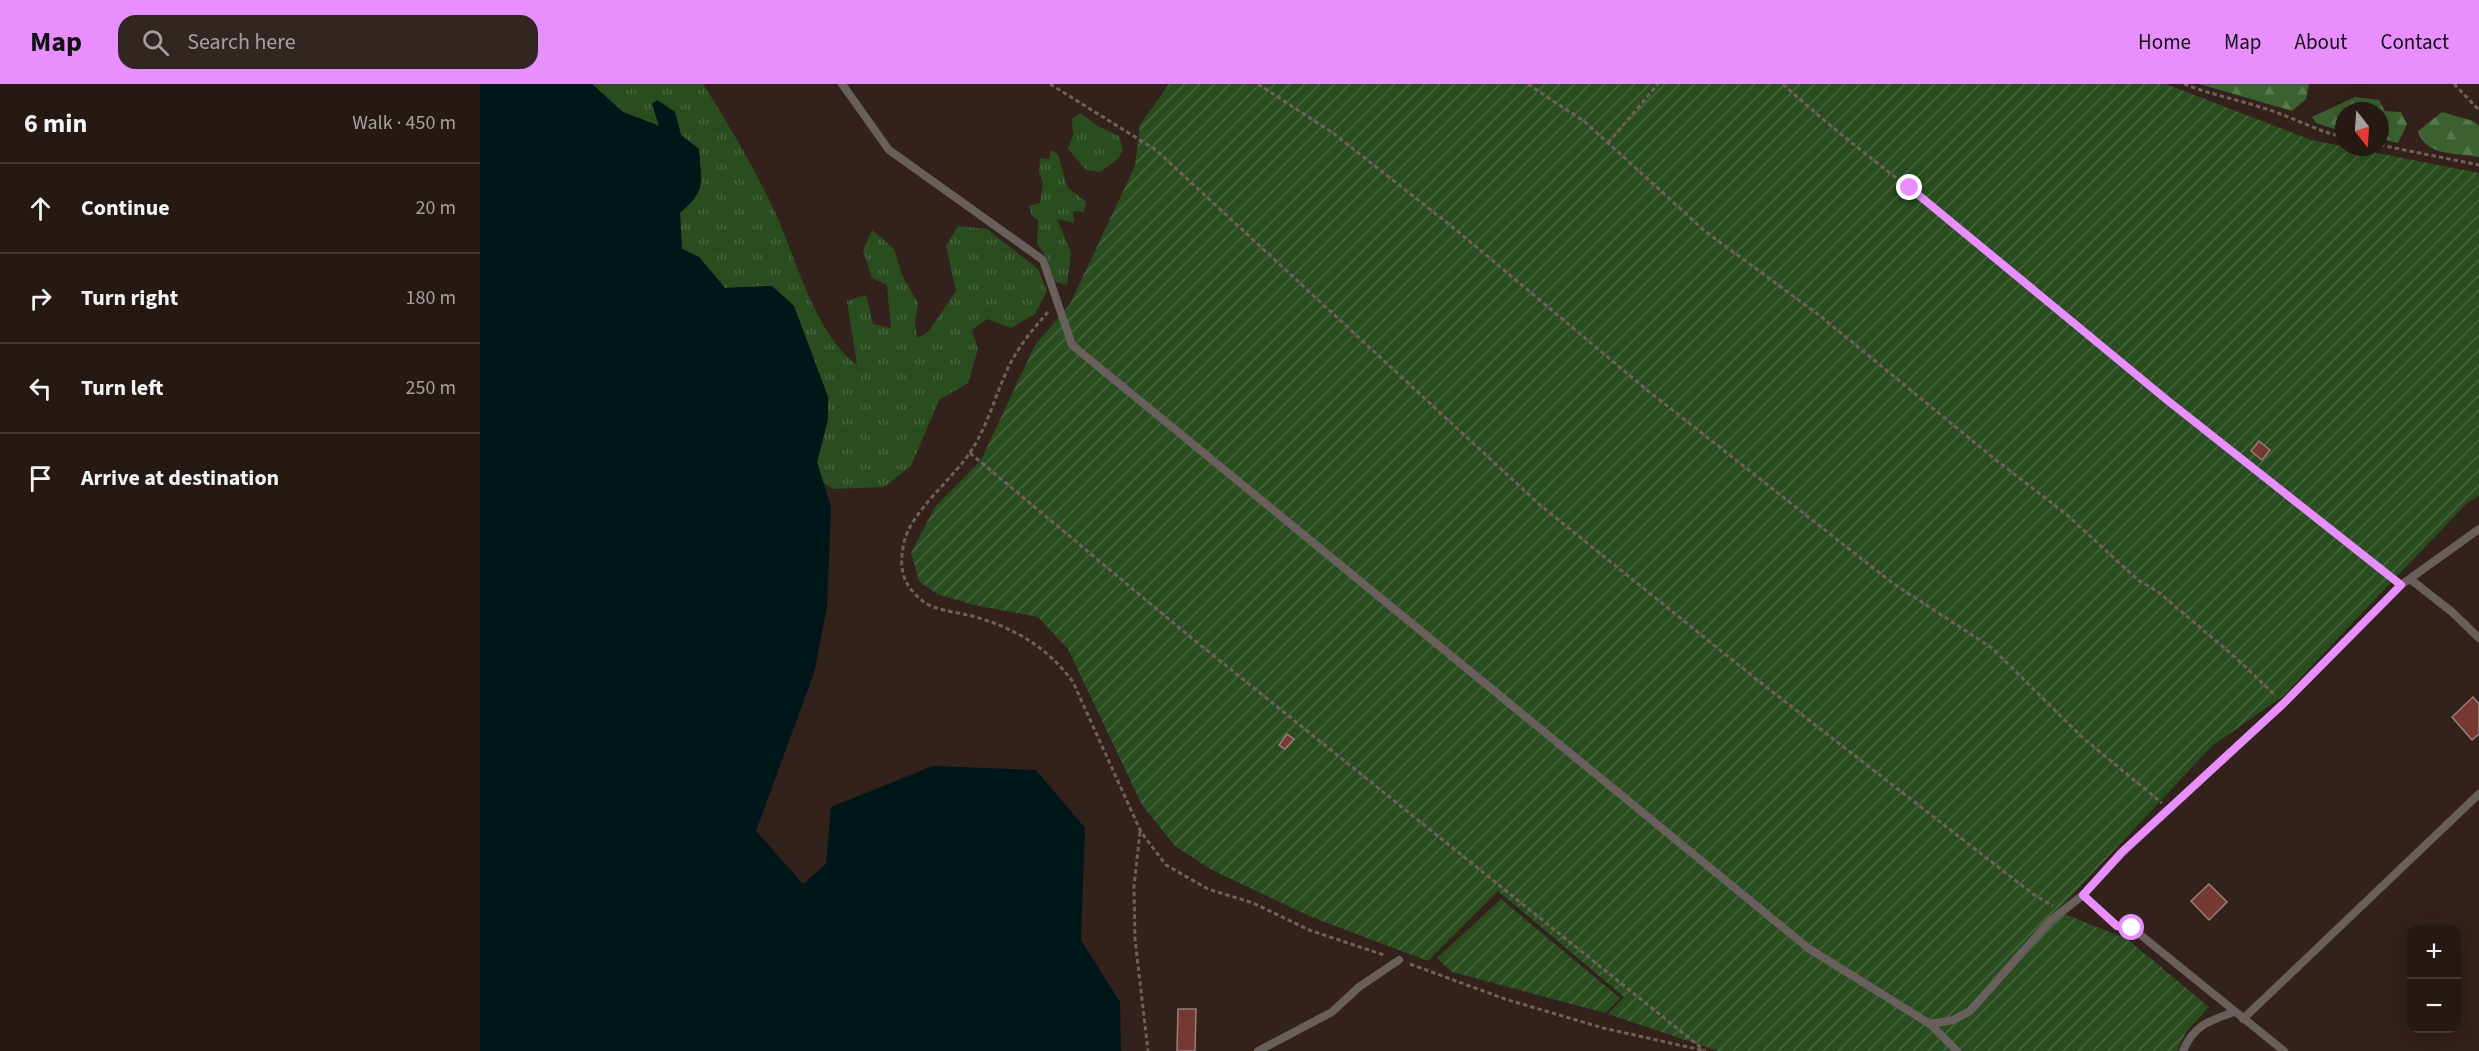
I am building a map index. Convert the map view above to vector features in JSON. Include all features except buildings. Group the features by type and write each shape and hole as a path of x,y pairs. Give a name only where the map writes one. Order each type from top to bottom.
{"lane":[{"path":"842,84 889,150 1043,260 1072,345 1808,948 1930,1024 1957,1051"},
{"path":"1930,1024 1953,1020 1970,1011 2050,921 2083,895 2122,852 2284,703 2401,585 2479,529"},
{"path":"2410,579 2452,612 2479,638"},
{"path":"2242,1019 2479,794"},
{"path":"2083,895 2117,926 2132,928 2284,1051"},
{"path":"1258,1051 1332,1012 1359,987 1400,960"},
{"path":"2183,1051 2189,1037 2198,1026 2234,1012"}],"path":[{"path":"1050,84 1156,150 1540,505 1765,686 2033,894 2062,911"},
{"path":"1258,84 1334,133 1455,229 1647,390 1892,582 1992,648 2082,737 2170,810"},
{"path":"1528,84 1585,122 1706,232 1819,315 1996,460 2066,514 2138,580 2157,591 2235,657 2284,703"},
{"path":"1608,143 1658,84"},
{"path":"1784,84 1824,122 1910,188 2167,400 2401,585"},
{"path":"2184,84 2213,95 2262,107 2335,135"},
{"path":"2454,84 2479,110"},
{"path":"2389,147 2479,165"},
{"path":"1057,302 1030,333 1008,367 986,425 970,453 923,508 904,539 900,568 907,586 927,604 982,619 1016,632 1040,647 1062,666 1073,682 1140,831 1166,865 1208,889 1253,903 1309,930 1538,1009 1603,1028 1706,1051"},
{"path":"970,453 1201,646 1706,1051"},
{"path":"1140,831 1134,886 1135,939 1149,1051"}],"green space":[{"path":"592,84 703,84 741,147 775,212 818,315 842,351 857,365 847,301 866,295 873,324 891,328 887,285 872,278 863,251 872,230 894,249 902,275 918,303 915,323 917,338 928,332 956,291 946,246 958,226 987,229 1038,269 1047,291 1035,314 1011,328 987,319 972,330 978,349 968,383 939,400 911,466 884,487 834,489 822,482 817,462 828,419 828,397 794,306 772,286 725,288 699,257 682,249 680,212 695,198 700,185 699,149 681,135 675,112 652,104 660,126 623,112"},
{"path":"1169,84 2166,84 2311,140 2335,145 2335,156 2389,155 2479,173 2479,496 2467,503 2282,697 2212,746 2057,911 2127,939 2209,1007 2186,1032 2177,1051 1718,1051 1608,1014 1624,997 1498,891 1428,961 1309,916 1212,870 1175,846 1142,805 1068,649 1038,617 974,605 937,594 919,581 911,553 935,507 981,460 1035,345 1070,304 1135,166 1140,125"},
{"path":"2199,84 2309,84 2306,99 2292,111"},
{"path":"2355,97 2380,102 2344,102"},
{"path":"2335,106 2335,129 2316,123 2312,117"},
{"path":"2389,111 2401,112 2407,124 2398,143 2389,141"},
{"path":"2442,112 2473,121 2479,126 2479,157 2443,152 2427,145 2422,139 2418,131"},
{"path":"1081,113 1096,125 1119,136 1123,150 1118,159 1100,172 1086,170 1068,149 1073,135 1072,119"},
{"path":"1051,150 1058,154 1067,187 1086,202 1084,212 1073,211 1074,223 1057,219 1071,253 1067,285 1055,282 1046,256 1037,244 1038,220 1032,216 1029,206 1040,203 1043,183 1039,172 1040,158 1049,159"},
{"path":"1501,899 1620,998 1605,1013 1452,972 1437,958"}],"water":[{"path":"480,84 592,84 623,112 659,126 652,104 657,100 675,112 681,135 699,149 701,170 700,185 695,198 680,213 682,249 699,257 725,288 772,286 794,306 828,397 828,419 817,462 831,507 827,607 814,673 756,831 803,884 826,864 831,807 933,766 1036,770 1085,828 1081,940 1120,1002 1121,1051 480,1051"}],"route":[{"path":"1910,188 2167,400 2401,585 2284,703 2122,852 2083,895 2117,926 2132,928"}]}
